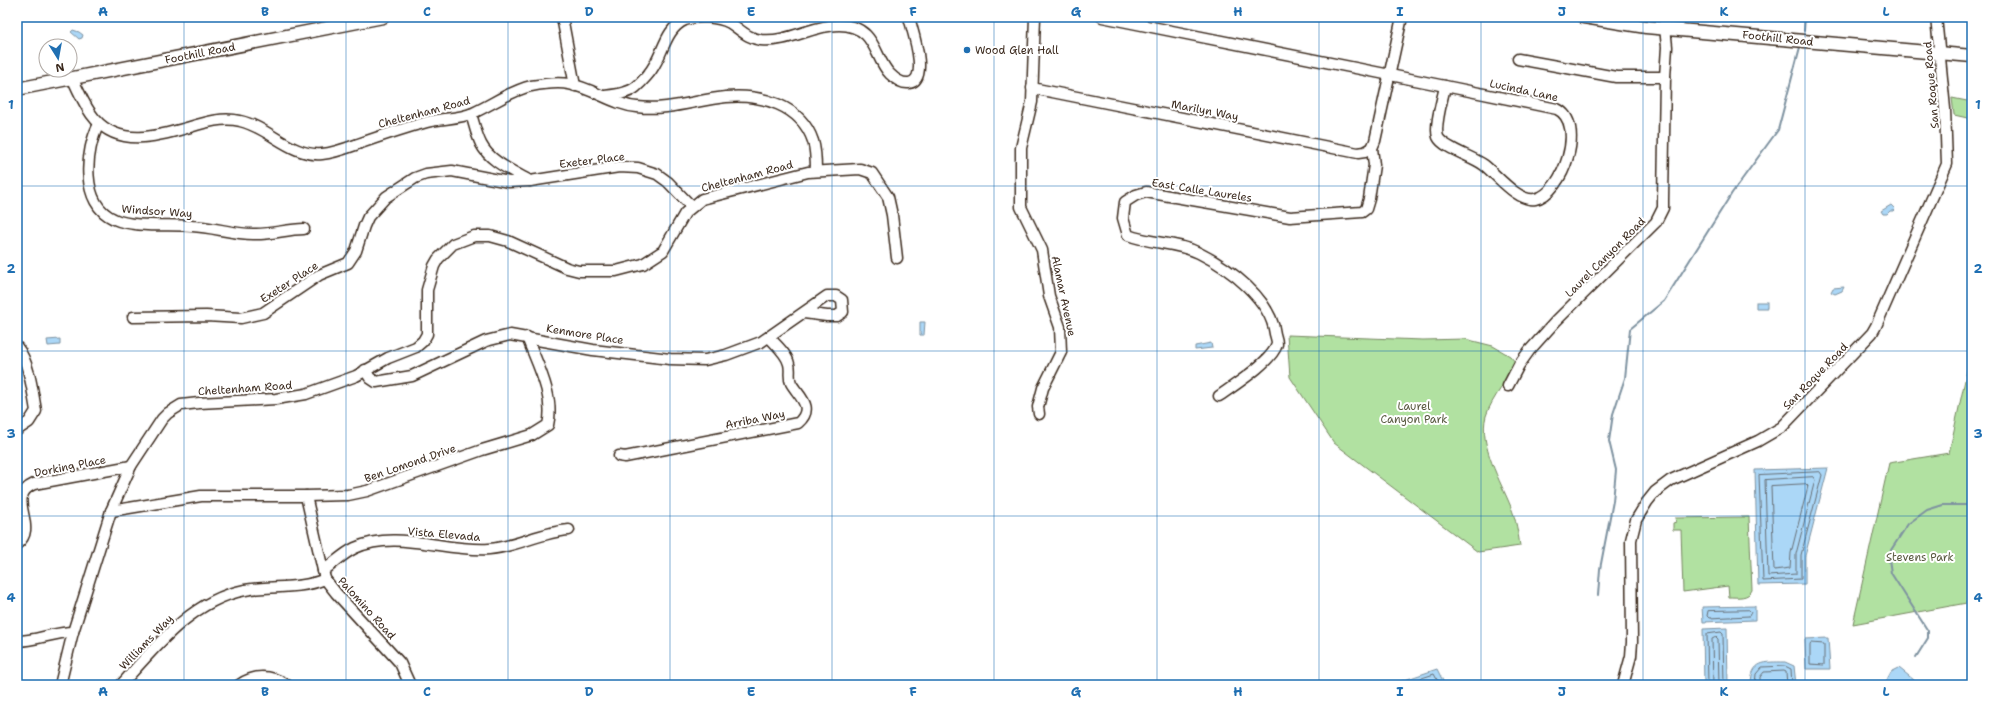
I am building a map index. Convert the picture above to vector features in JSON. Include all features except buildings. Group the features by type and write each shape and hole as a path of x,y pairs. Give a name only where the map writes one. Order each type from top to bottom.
{"main road":[{"name":"Foothill Road","path":"78,77 383,17"},
{"name":"Foothill Road","path":"1584,17 1665,23 1972,56"},
{"name":"Foothill Road","path":"17,89 72,78"}],"street":[{"path":"562,17 575,86"},
{"path":"602,96 619,94 635,88 655,66 672,30 679,24 694,18 719,19 730,24 746,36 761,40 783,38 826,26 838,25 853,27 866,36 871,42 891,75 900,82 908,83 916,79 920,72 915,42 908,17"},
{"name":"Alamar Avenue","path":"1035,17 1032,102 1020,148 1021,206 1042,250 1049,296 1060,327 1062,344 1061,352 1042,394 1038,407 1039,414"},
{"name":"Lucinda Lane","path":"1102,17 1445,86 1557,109 1565,113 1571,128 1568,154 1560,176 1546,194 1535,199 1522,198 1479,161 1442,143 1438,136 1437,128 1445,86"},
{"name":"East Calle Laureles","path":"1219,396 1267,360 1277,344 1274,324 1262,301 1248,286 1199,253 1171,244 1139,239 1128,235 1123,218 1125,202 1136,195 1146,192 1290,217 1362,212 1366,209 1370,199 1374,165 1372,148 1375,141 1402,17"},
{"name":"San Roque Road","path":"1623,685 1631,656 1632,642 1631,540 1636,520 1647,502 1655,492 1672,480 1758,441 1782,427 1872,333 1876,326 1947,164 1946,109 1936,17"},
{"name":"Laurel Canyon Road","path":"1508,386 1519,365 1529,351 1556,321 1638,242 1660,216 1663,200 1665,77 1667,47 1665,23"},
{"path":"1518,59 1616,77 1665,77"},
{"name":"Cheltenham Road","path":"60,685 73,632 111,511 131,466 162,419 173,409 181,405 199,402 291,398 356,376 388,358 410,350 425,338 428,330 427,290 429,278 438,259 446,249 459,241 474,236 495,237 522,246 567,268 591,273 616,271 643,264 663,251 691,206 702,199 816,171 815,148 808,128 795,113 772,102 739,96 651,108 624,105 567,84 532,86 502,98 471,114 429,121 331,153 311,154 298,150 255,126 239,120 218,120 162,135 142,138 117,134 99,124 90,113 72,78"},
{"name":"Marilyn Way","path":"1032,88 1358,152 1365,152 1372,148"},
{"path":"471,114 480,141 486,152 530,181"},
{"name":"Windsor Way","path":"99,124 90,144 88,166 89,178 98,206 106,215 114,220 143,224 213,228 253,234 304,229"},
{"name":"Exeter Place","path":"133,317 199,316 240,318 263,313 320,275 348,263 356,253 368,217 386,197 410,181 426,174 452,171 509,182 530,181 619,167 638,168 657,174 668,182 691,206"},
{"path":"816,171 860,168 872,173 888,197 893,221 897,258"},
{"name":"Kenmore Place","path":"365,370 370,378 376,382 402,379 422,372 486,341 510,335 593,350 686,360 705,360 726,355 761,342 804,313"},
{"name":"Ben Lomond Drive","path":"111,511 201,496 348,495 381,487 482,450 532,435 545,429 548,425 550,416 550,401 527,337"},
{"name":"Arriba Way","path":"619,456 625,457 798,423 804,416 805,404 801,395 790,381 787,358 769,337"},
{"path":"17,347 22,354 36,411 29,422 17,430"},
{"name":"Dorking Place","path":"17,544 21,541 25,534 22,497 24,490 27,487 34,484 131,466"},
{"name":"Palomino Road","path":"306,496 324,575 336,593 400,663 410,685"},
{"name":"Vista Elevada","path":"324,575 353,549 374,542 390,541 487,549 505,547 569,530"},
{"name":"Williams Way","path":"121,685 171,631 187,618 221,598 243,590 298,587 324,575"},
{"path":"17,641 33,640 64,632 73,632"},
{"path":"239,685 245,681 259,677 268,677 287,685"}],"green space":[{"path":"1952,98 1972,102 1972,119 1954,115"},
{"name":"Laurel Canyon Park","path":"1287,335 1423,340 1465,339 1493,346 1510,356 1516,363 1489,409 1484,427 1485,439 1492,463 1513,512 1520,546 1478,552 1334,443 1290,377"},
{"name":"Stevens Park","path":"1972,348 1972,602 1853,624 1889,463 1949,453"},
{"path":"1749,517 1752,590 1750,593 1742,597 1729,597 1728,586 1683,592 1681,530 1673,530 1673,523 1676,522 1675,518"}],"water":[{"path":"73,30 79,32 83,35 82,38 79,39 71,32"},
{"path":"1891,205 1895,209 1887,214 1883,214 1881,211"},
{"path":"1844,287 1842,291 1835,294 1831,292 1833,288"},
{"path":"1756,302 1767,302 1767,308 1756,308"},
{"path":"920,322 925,322 924,335 920,335"},
{"path":"60,339 60,345 48,346 47,340"},
{"path":"1211,343 1212,348 1195,350 1195,346"},
{"path":"1828,468 1805,556 1805,584 1758,585 1755,470"},
{"path":"1755,606 1755,620 1703,622 1702,607"},
{"path":"1727,628 1728,685 1704,685 1703,629"},
{"path":"1828,638 1830,669 1806,669 1805,639"},
{"path":"1785,662 1794,666 1796,685 1751,685 1754,671 1760,664"},
{"path":"1899,668 1914,680 1916,685 1884,685 1891,672"},
{"path":"1437,669 1445,685 1390,685"}],"waterway":[{"path":"1804,31 1805,17"},
{"path":"1598,595 1600,569 1613,501 1616,470 1609,441 1613,414 1625,378 1630,329 1664,301 1732,193 1778,130 1800,47"},
{"path":"1916,657 1928,638 1928,631 1891,573 1889,559 1891,550 1908,524 1927,510 1943,505 1972,505"}],"place":[{"name":"Wood Glen Hall","path":"967,50"}]}
